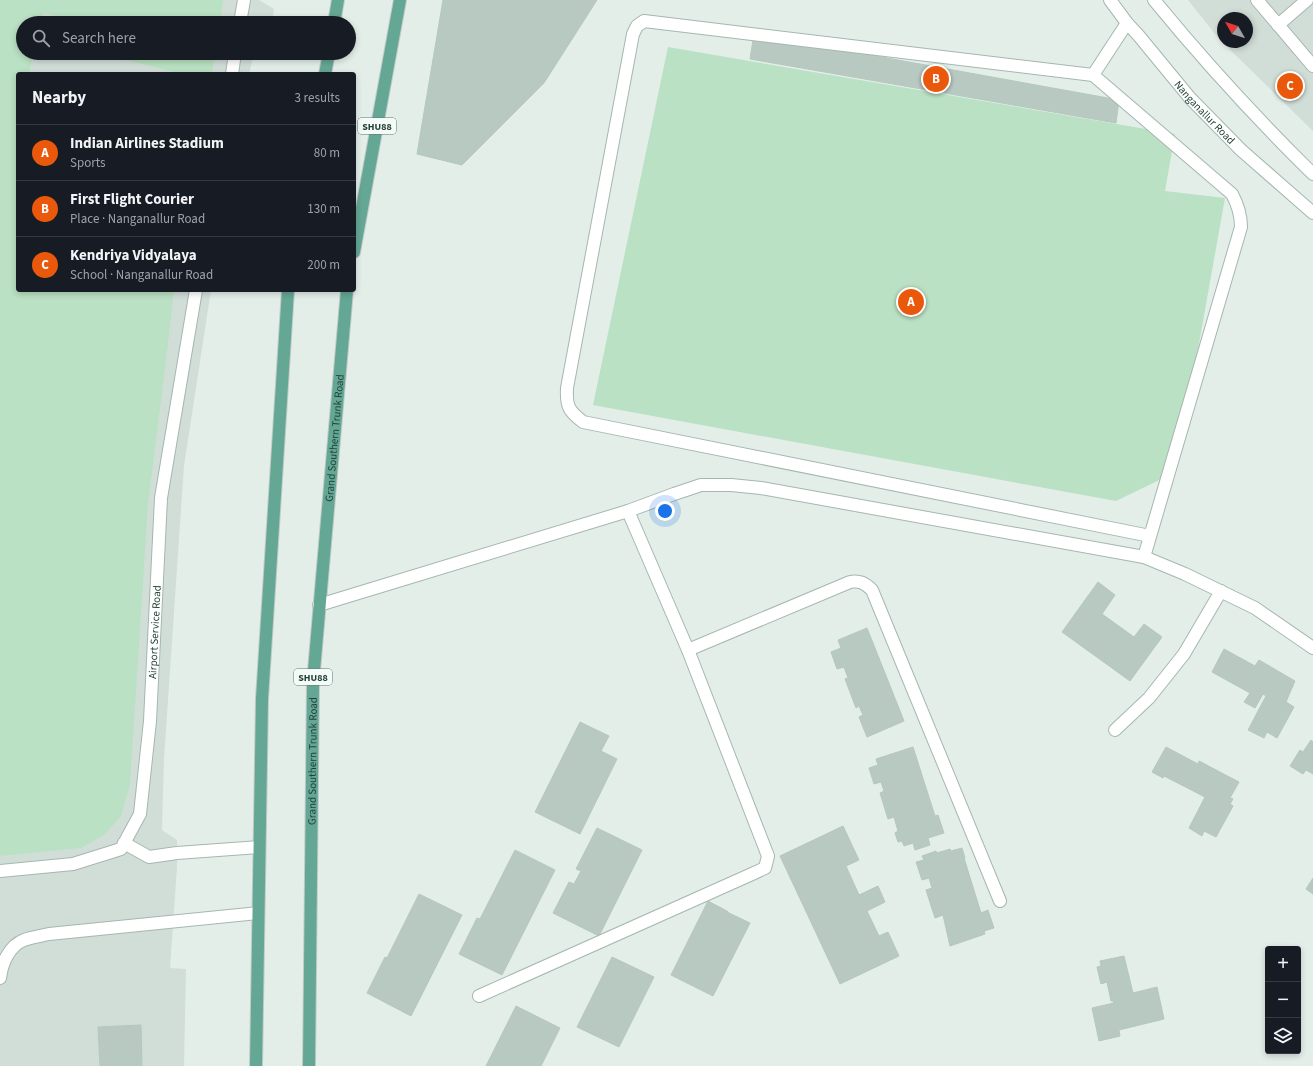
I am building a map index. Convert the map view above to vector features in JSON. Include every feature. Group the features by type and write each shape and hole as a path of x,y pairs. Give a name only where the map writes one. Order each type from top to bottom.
{"main road":[{"path":"335,16 338,0"},
{"name":"SHU88","path":"356,241 400,0"},
{"path":"325,72 328,60"},
{"path":"256,1066 262,699 288,292"},
{"name":"Grand Southern Trunk Road","path":"309,1066 312,682 347,292"}],"street":[{"path":"241,16 244,0"},
{"name":"Nanganallur Road","path":"1110,0 1127,23 1190,98 1241,150 1313,213"},
{"path":"1154,0 1200,56 1313,174"},
{"path":"1257,0 1313,66"},
{"path":"1278,25 1307,0"},
{"path":"1144,557 1241,227 1241,216 1232,194 1093,75 644,21 637,26 633,34 567,388 566,400 572,413 583,422 1150,536"},
{"path":"1093,75 1127,23"},
{"path":"232,72 234,60"},
{"name":"Airport Service Road","path":"124,843 140,814 150,722 161,498 196,292"},
{"path":"319,605 628,511 701,485 731,485 761,488 1144,557 1185,574 1255,608 1313,648"},
{"path":"480,996 765,868 768,856 688,650 628,511"},
{"path":"688,650 850,582 856,580 865,584 872,590 1000,900"},
{"path":"1115,730 1150,698 1184,654 1221,591"},
{"path":"0,870 73,864 122,848 124,843 149,857 177,853 259,847"},
{"path":"0,978 8,953 23,940 49,934 258,913"}],"shaded area":[{"path":"0,0 259,0 274,9 273,16 16,16 16,60 252,60 249,72 16,72 16,292 211,292 184,466 164,759 162,830 177,840 177,867 170,968 186,969 184,1066 0,1066"},
{"path":"1188,0 1313,0 1313,131 1228,48 1253,48 1253,12 1217,12 1217,36"}],"green space":[{"path":"0,0 223,0 221,16 57,16 44,13 43,16 16,16 16,60 32,60 29,72 16,72 16,292 174,292 148,504 130,785 121,816 104,835 81,848 0,856"},
{"path":"668,47 1175,134 1165,191 1225,198 1176,472 1116,501 593,405"},
{"path":"127,60 214,60 212,72 174,72"}],"building":[{"path":"443,0 597,0 544,83 462,165 417,154"},
{"path":"754,34 1119,100 1116,123 750,59"},
{"path":"1098,582 1115,595 1102,614 1134,637 1144,624 1162,637 1130,681 1062,632"},
{"path":"867,628 904,721 867,737 859,717 863,715 859,706 856,708 845,679 848,678 844,667 837,669 831,652 841,648 838,640"},
{"path":"1224,649 1255,666 1259,660 1295,681 1286,702 1294,707 1277,738 1267,732 1264,738 1248,730 1266,696 1263,694 1255,708 1244,702 1250,693 1212,672"},
{"path":"580,722 609,736 601,751 617,759 580,834 535,812"},
{"path":"1311,740 1313,742 1313,774 1306,770 1303,774 1290,766 1300,750 1303,752"},
{"path":"913,747 935,816 938,815 944,833 928,838 930,845 915,850 913,843 904,846 902,841 898,842 895,833 898,831 894,817 888,819 880,793 884,791 881,782 874,784 869,768 878,765 876,759"},
{"path":"1166,747 1198,764 1199,761 1239,782 1230,798 1233,799 1230,804 1233,806 1216,837 1204,831 1202,836 1189,828 1205,797 1164,776 1163,778 1152,772"},
{"path":"843,826 859,860 846,866 859,895 878,886 885,902 867,911 879,936 888,932 899,956 840,984 780,856"},
{"path":"597,828 642,850 599,936 553,913 569,882 574,884 581,871 576,869"},
{"path":"962,848 981,913 988,910 994,928 984,931 985,934 950,946 943,915 935,918 926,890 932,888 929,878 922,880 916,862 924,860 922,856 936,851 937,853 950,849 951,851"},
{"path":"515,850 555,870 502,975 459,954 477,918 480,919"},
{"path":"1313,878 1313,894 1306,889"},
{"path":"419,894 462,915 411,1016 367,993 385,957 387,958"},
{"path":"708,901 750,923 713,996 671,975"},
{"path":"1124,956 1133,993 1157,987 1164,1019 1119,1030 1120,1036 1099,1041 1092,1008 1114,1003 1111,1001 1107,982 1101,984 1097,967 1101,966 1100,961"},
{"path":"612,957 654,977 619,1047 577,1027"},
{"path":"516,1006 560,1028 541,1066 486,1066"},
{"path":"141,1025 142,1066 100,1066 98,1027"}],"place":[{"name":"First Flight Courier","path":"936,79"},
{"name":"Kendriya Vidyalaya","path":"1290,86"},
{"name":"Indian Airlines Stadium","path":"911,302"}]}
